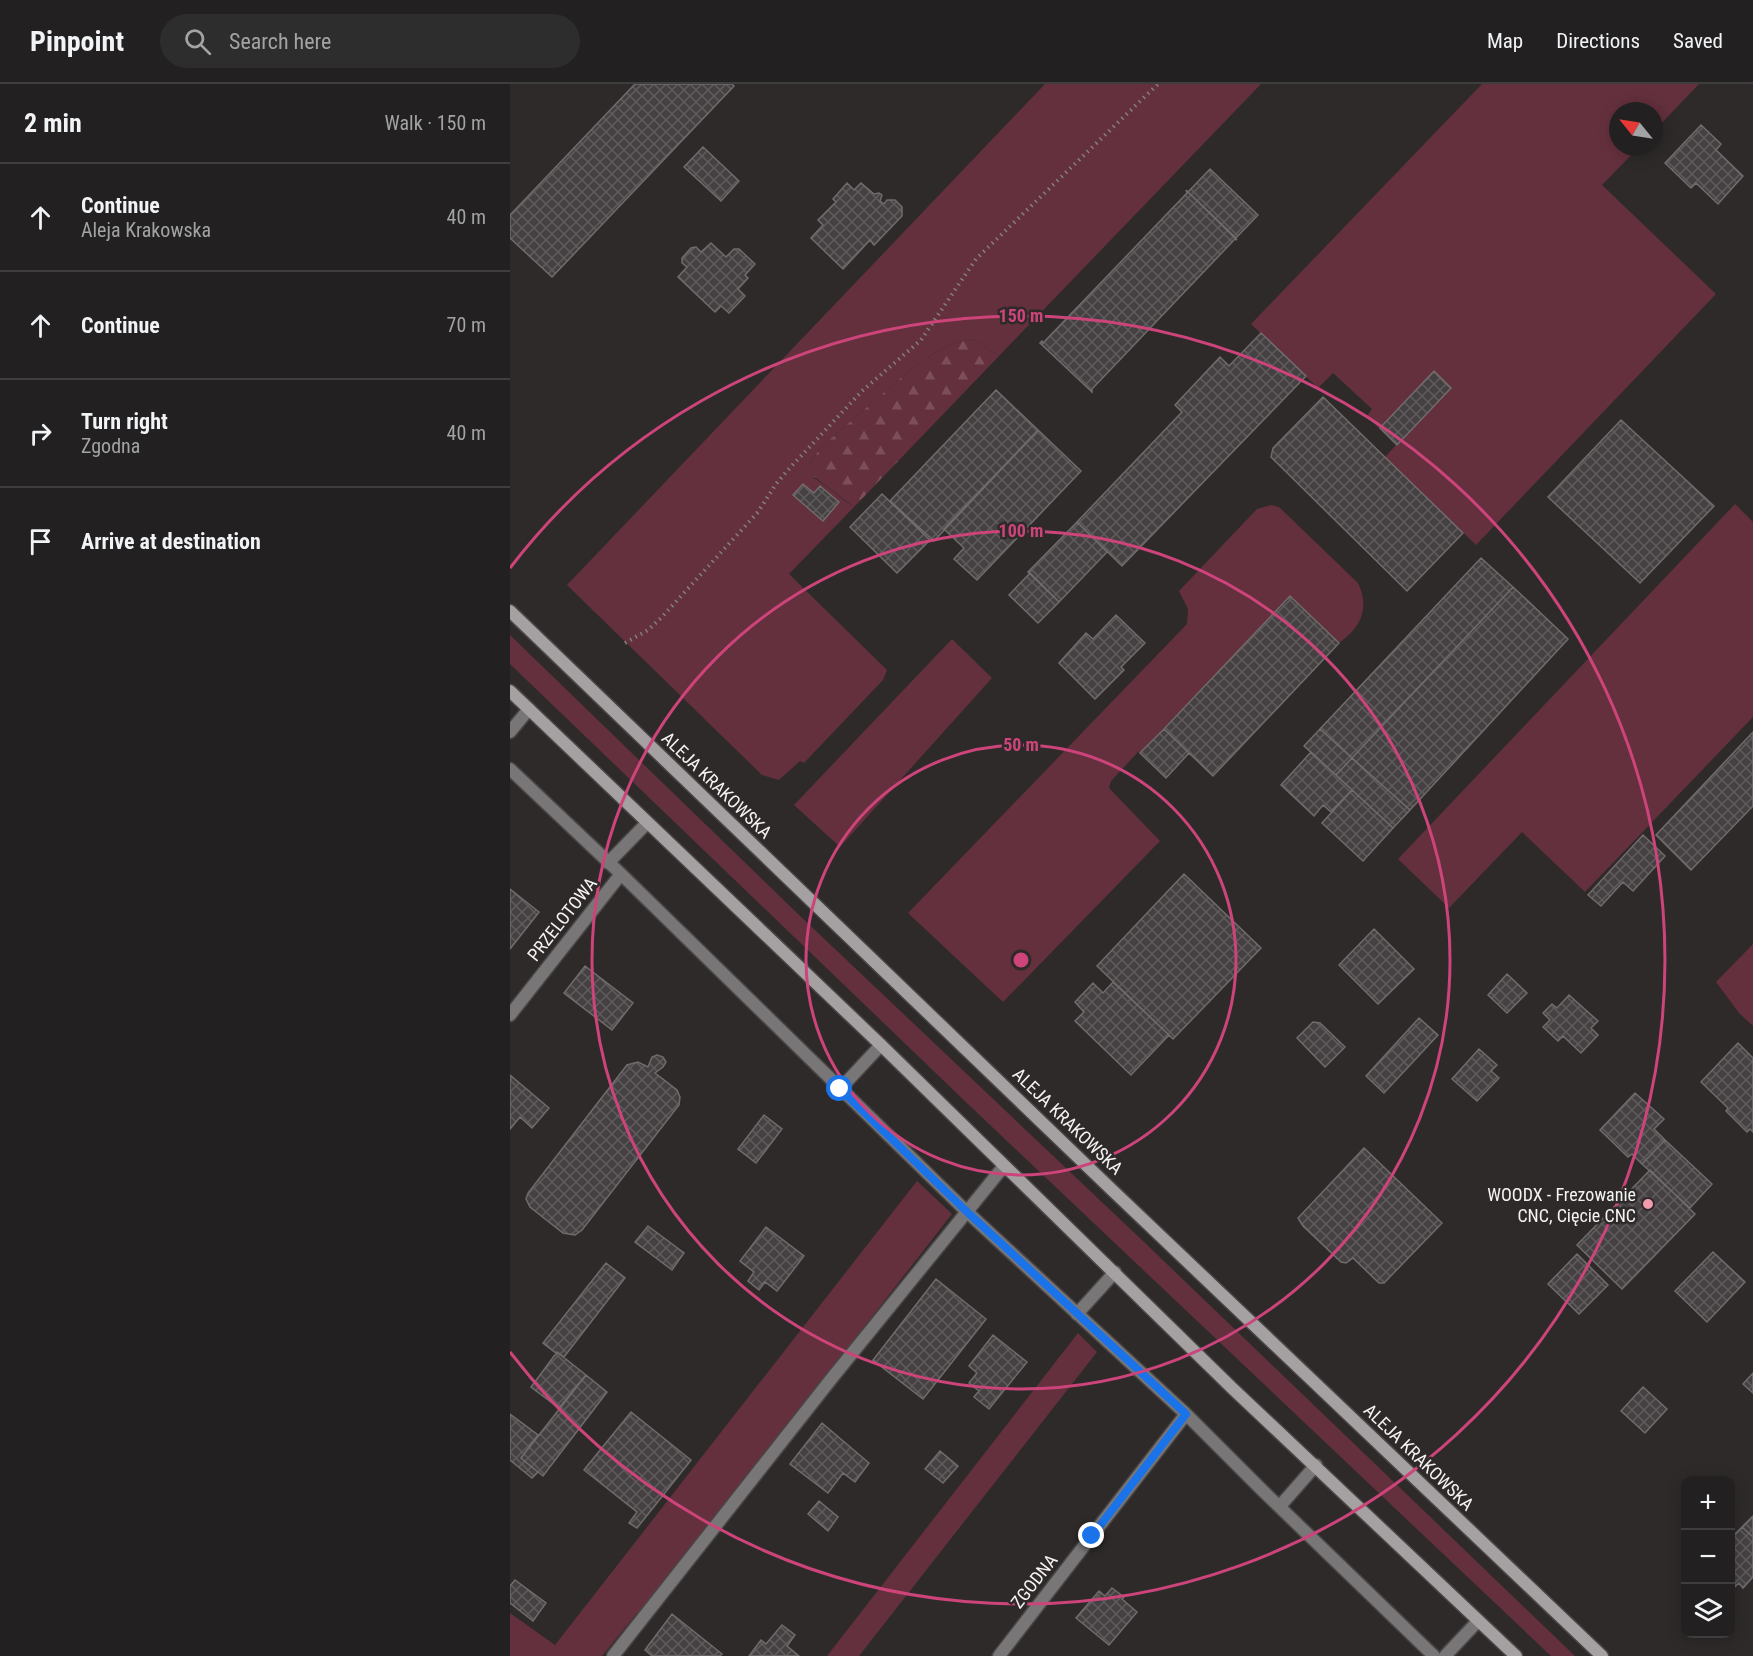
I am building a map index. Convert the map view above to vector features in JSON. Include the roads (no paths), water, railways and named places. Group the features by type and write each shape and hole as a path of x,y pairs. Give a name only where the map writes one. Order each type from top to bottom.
{"main road":[{"name":"ALEJA KRAKOWSKA","path":"510,611 1602,1656"},
{"path":"510,691 881,1046 1232,1388 1516,1656"}],"street":[{"path":"510,732 529,709"},
{"path":"510,769 621,874 965,1210 1186,1414 1434,1656"},
{"path":"608,863 647,823"},
{"name":"PRZELOTOWA","path":"510,1015 621,874"},
{"path":"840,1089 881,1046"},
{"path":"613,1656 965,1210 1004,1166"},
{"path":"1077,1314 1115,1272"},
{"name":"ZGODNA","path":"999,1656 1186,1414"},
{"path":"1280,1506 1316,1465"},
{"path":"1445,1656 1478,1621"}],"place":[{"name":"WOODX - Frezowanie CNC, Cięcie CNC","path":"1648,1204"}]}
